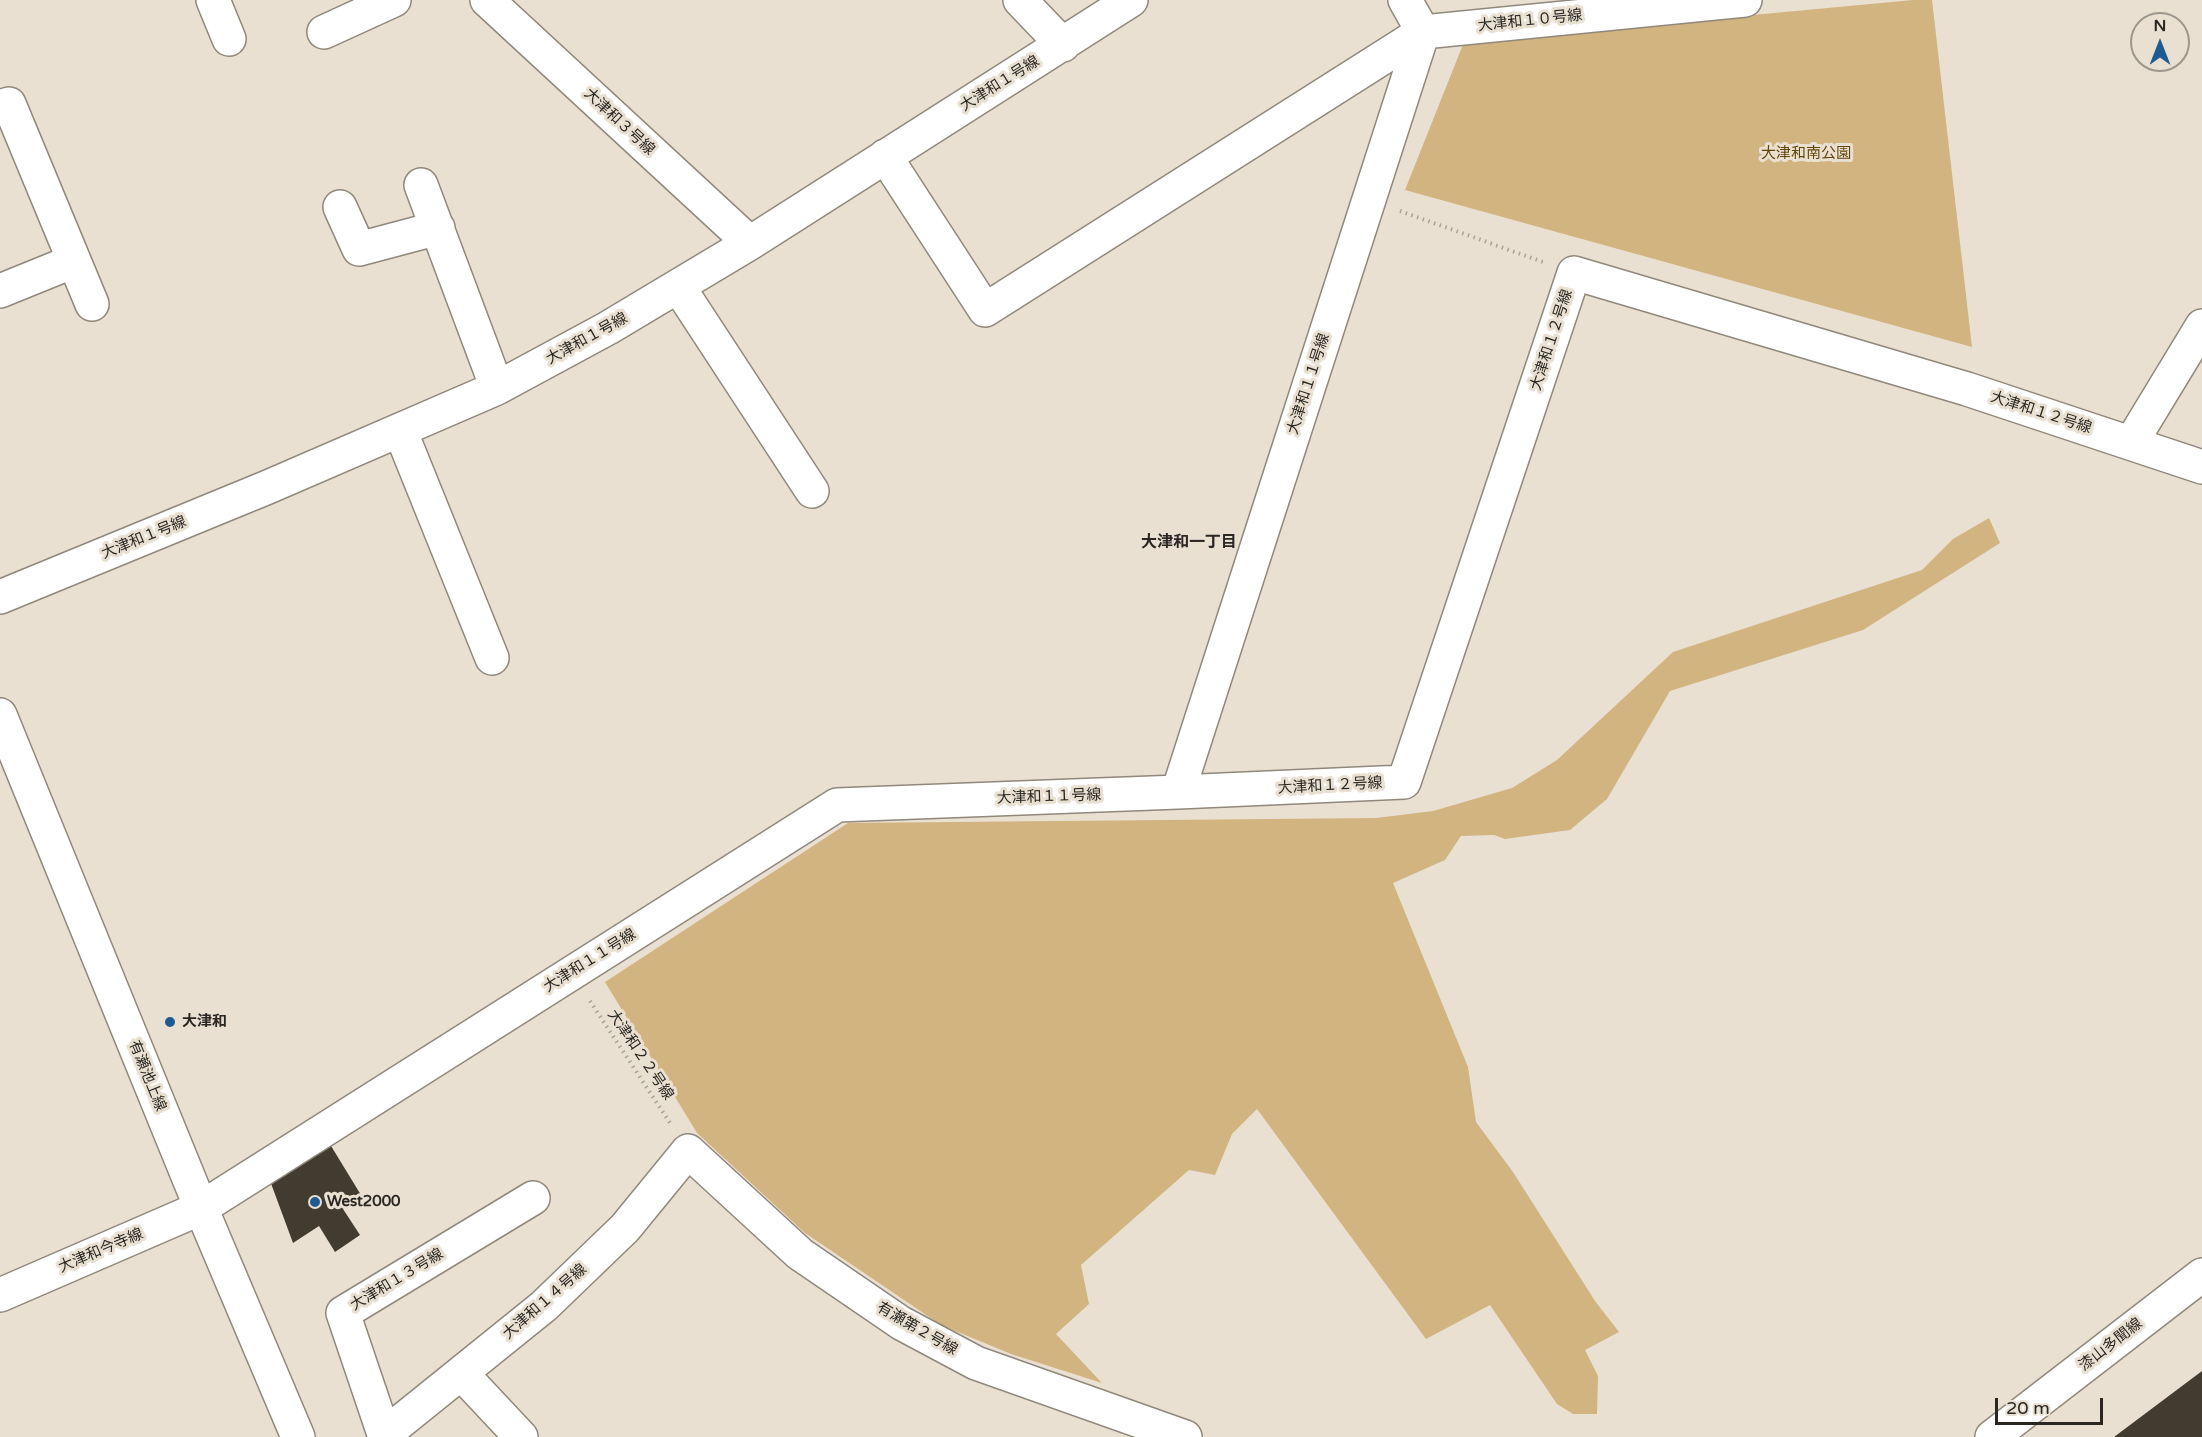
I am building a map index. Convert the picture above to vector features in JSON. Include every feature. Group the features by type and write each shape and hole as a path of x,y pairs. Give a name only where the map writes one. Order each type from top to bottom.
{"street":[{"path":"213,0 229,39"},
{"path":"324,32 394,0"},
{"name":"大津和３号線","path":"487,0 750,243"},
{"path":"1020,0 1063,45"},
{"name":"大津和１号線","path":"0,597 257,491 497,388 608,328 750,243 1131,0"},
{"path":"885,156 985,310 1423,32 1405,0"},
{"name":"大津和１０号線","path":"1423,32 1745,0"},
{"name":"大津和１１号線","path":"201,1208 837,805 1178,792 1423,32"},
{"path":"0,107 9,104 92,304"},
{"path":"421,184 497,388"},
{"path":"340,207 359,249 438,228"},
{"path":"0,291 74,261"},
{"name":"大津和１２号線","path":"1178,792 1404,782 1574,273 1967,389 2202,467"},
{"path":"678,286 812,491"},
{"path":"2131,443 2202,326"},
{"path":"400,430 492,658"},
{"name":"有瀬池上線","path":"0,715 201,1208 298,1437"},
{"name":"大津和１４号線","path":"384,1436 544,1306 625,1228 688,1151"},
{"name":"有瀬第２号線","path":"688,1151 800,1254 901,1323 976,1363 1185,1437"},
{"name":"大津和１３号線","path":"384,1436 343,1313 533,1198"},
{"name":"大津和今寺線","path":"0,1295 201,1208"},
{"name":"漆山多聞線","path":"1997,1435 2202,1275"},
{"path":"461,1373 521,1437"}],"path":[{"path":"1369,199 1574,273"},
{"name":"大津和２２号線","path":"571,973 688,1151"}],"green space":[{"name":"大津和南公園","path":"1932,0 1972,347 1405,190 1464,42"},
{"path":"1989,518 2000,543 1863,630 1670,691 1607,799 1570,830 1505,839 1494,835 1461,836 1445,860 1393,883 1468,1067 1476,1122 1513,1172 1595,1301 1619,1332 1585,1350 1598,1376 1597,1414 1573,1414 1557,1404 1490,1305 1426,1339 1257,1109 1232,1134 1215,1175 1189,1170 1081,1265 1089,1304 1056,1334 1102,1383 1011,1354 941,1325 805,1233 697,1133 605,982 848,823 1376,818 1433,811 1512,788 1557,760 1673,652 1922,570 1953,539"}],"building":[{"name":"West2000","path":"328,1141 361,1195 343,1209 360,1235 335,1252 319,1226 293,1243 269,1178"},
{"path":"2202,1371 2202,1437 2114,1437"}],"place":[{"name":"大津和","path":"170,1022"},
{"name":"West2000","path":"315,1202"}],"district":[{"name":"大津和一丁目","path":"1189,543"}]}
